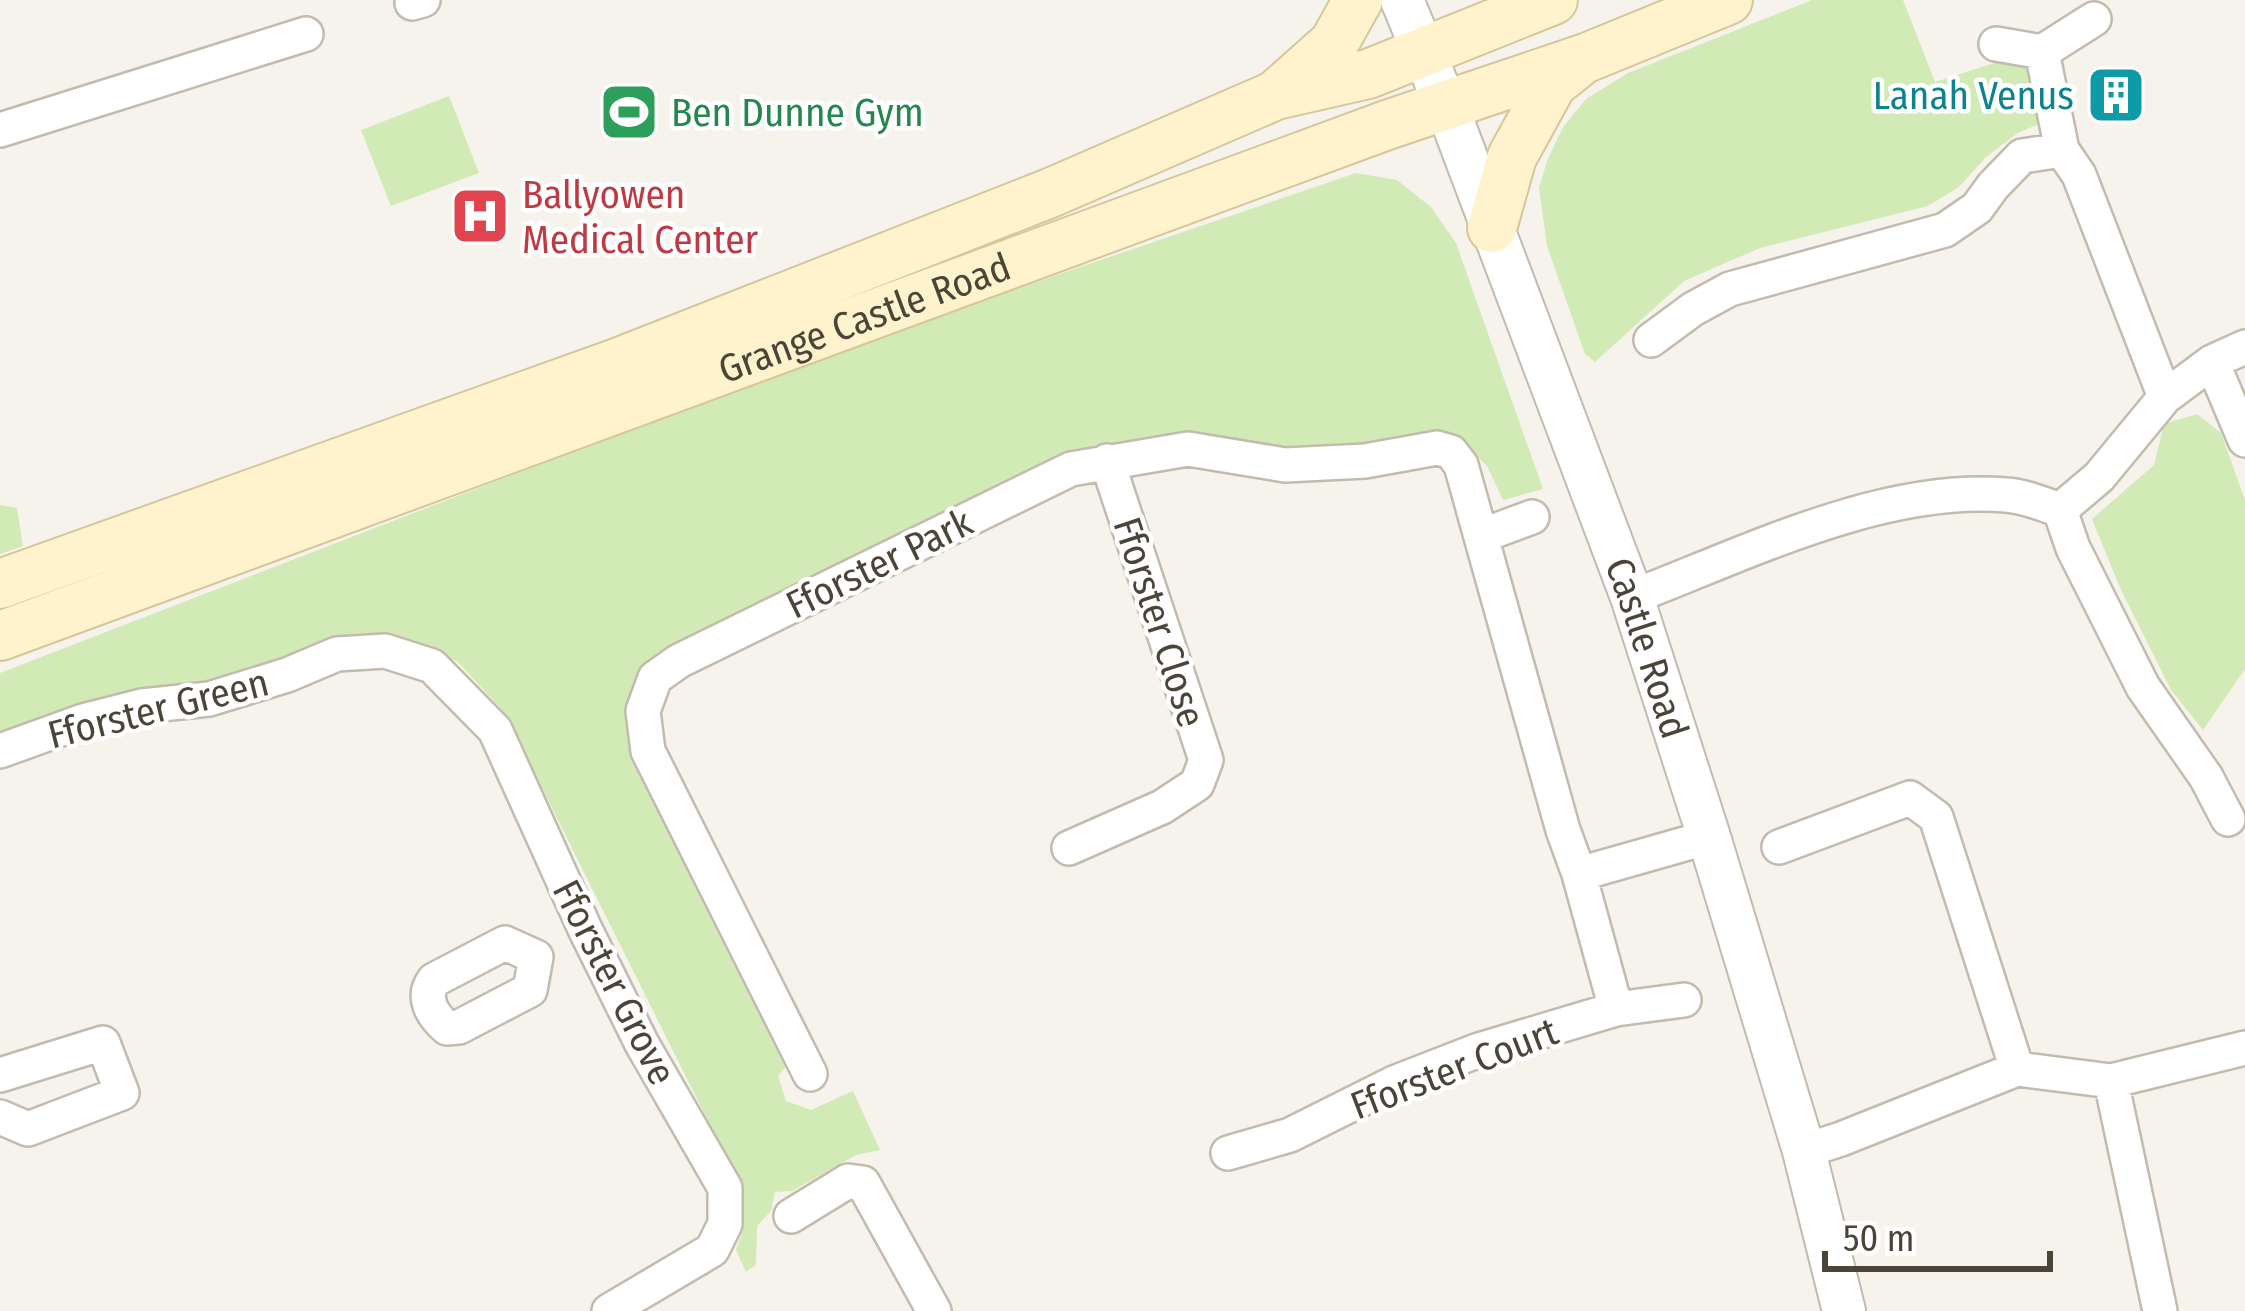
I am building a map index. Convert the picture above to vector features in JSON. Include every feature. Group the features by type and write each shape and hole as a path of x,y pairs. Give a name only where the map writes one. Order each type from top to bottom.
{"main road":[{"path":"1276,95 1334,43 1358,0"},
{"name":"Grange Castle Road","path":"0,584 617,363 1050,193 1276,95 1368,74 1553,0"},
{"name":"Grange Castle Road","path":"0,636 1364,133 1586,58 1727,0"},
{"path":"1492,228 1512,157 1532,118 1552,84 1586,58"}],"street":[{"name":"Castle Road","path":"1402,0 1632,597 1804,1151 1844,1311"},
{"path":"1996,44 2042,52 2094,19"},
{"path":"0,130 306,34"},
{"path":"2042,52 2062,150 2080,175 2164,397"},
{"path":"1651,340 1730,289 1945,230 1977,208 2022,156 2062,150"},
{"path":"2060,510 2099,477 2164,397 2212,362 2245,347"},
{"path":"2212,362 2245,440"},
{"name":"Fforster Park","path":"810,1074 648,751 643,711 655,678 679,661 1071,469 1188,449 1285,465 1366,461 1437,448 1451,452 1461,464 1616,1010"},
{"name":"Fforster Close","path":"1069,848 1162,807 1197,784 1206,760 1107,461"},
{"path":"1632,597 1873,508 1951,494 2012,495 2060,510"},
{"path":"2060,510 2073,548 2134,670 2206,777 2228,819"},
{"path":"1481,536 1532,517"},
{"name":"Fforster Green","path":"0,751 142,706 209,699 337,654 385,651"},
{"name":"Fforster Grove","path":"385,651 432,666 495,730 642,1044 724,1188 725,1224 712,1250 609,1311"},
{"path":"1779,847 1910,798 1936,818 2018,1070"},
{"path":"1579,874 1709,837"},
{"path":"536,957 586,929"},
{"name":"Fforster Court","path":"1228,1153 1290,1135 1394,1083 1479,1050 1616,1010 1684,1000"},
{"path":"0,1076 103,1043 122,1093 28,1129 0,1117"},
{"path":"1804,1151 2018,1070 2111,1081 2245,1048"},
{"path":"2111,1081 2159,1311"},
{"path":"790,1216 848,1181 863,1183 934,1311"}],"green space":[{"path":"1812,0 1903,0 1935,82 2007,59 2028,68 2041,123 2018,133 1986,157 1959,187 1928,206 1760,248 1684,281 1595,362 1585,354 1547,246 1539,188 1563,127 1586,99 1628,73"},
{"path":"449,96 479,173 391,206 361,130"},
{"path":"1356,173 1397,180 1431,207 1456,243 1543,489 1503,500 1487,466 1465,445 1281,453 1156,438 631,700 788,1064 778,1076 786,1101 811,1110 853,1091 880,1150 856,1155 792,1191 775,1192 771,1211 757,1226 756,1265 746,1272 736,1250 742,1233 743,1191 504,712 457,661 393,640 236,682 93,701 0,736 0,673 822,355"},
{"path":"2197,414 2221,433 2245,500 2245,669 2203,730 2171,690 2092,519 2154,465 2164,424"},
{"path":"0,505 17,508 23,546 0,554"}],"place":[{"name":"Lanah Venus","path":"2116,95"},
{"name":"Ben Dunne Gym","path":"629,112"},
{"name":"Ballyowen Medical Center","path":"480,216"}]}
